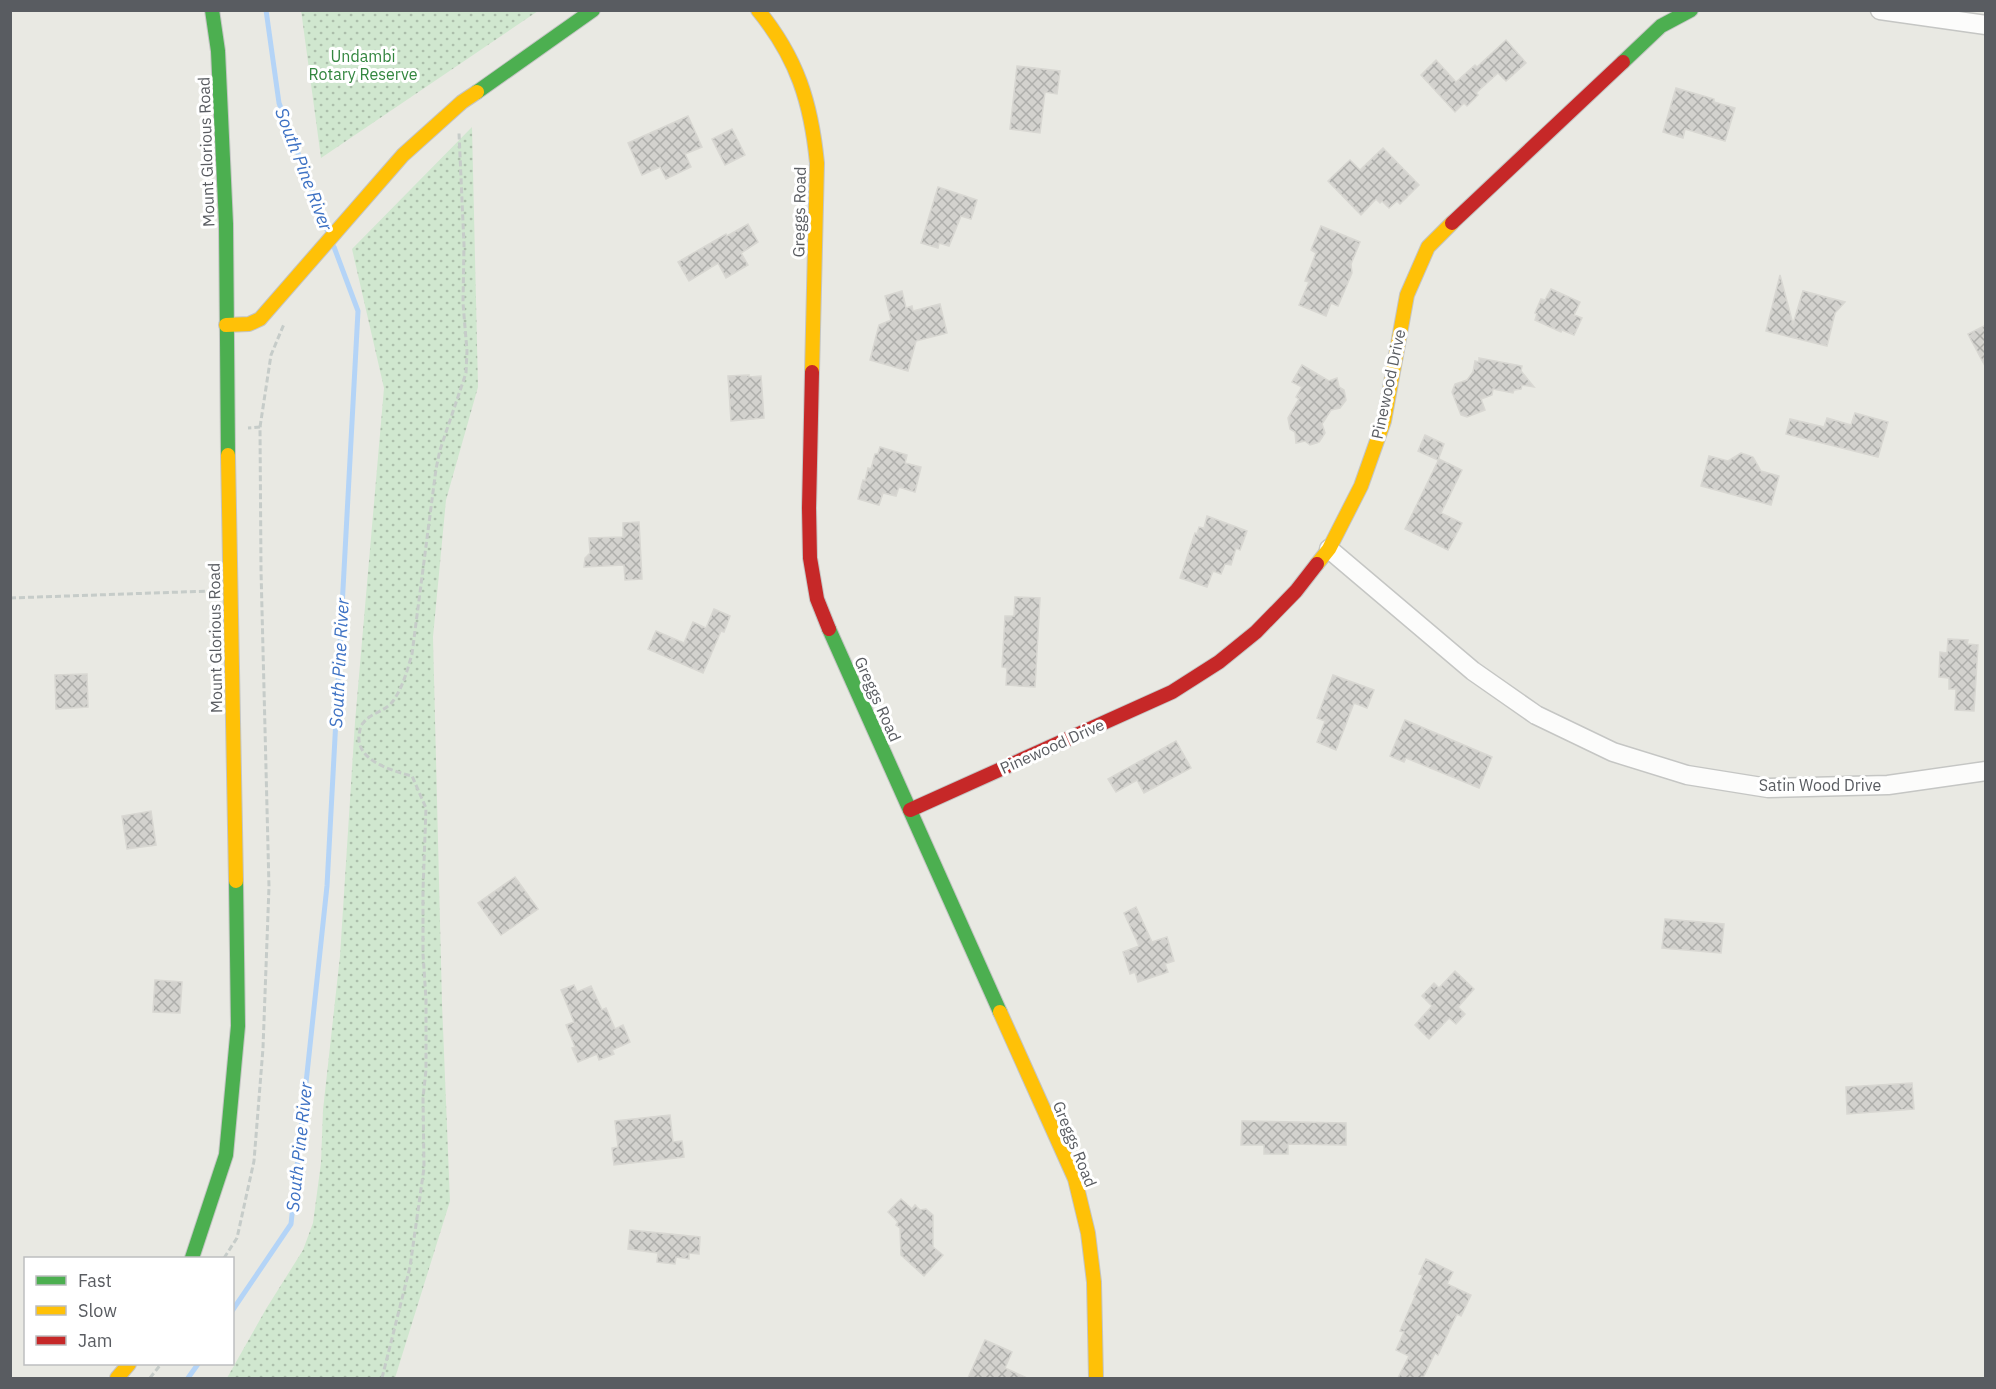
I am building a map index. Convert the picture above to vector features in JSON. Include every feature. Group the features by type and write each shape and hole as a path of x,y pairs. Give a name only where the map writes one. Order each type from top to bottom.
{"street":[{"name":"Mount Glorious Road","path":"192,1257 226,1155 238,1026 226,224 218,51 213,10"},
{"path":"226,325 249,324 260,319 403,155 456,107 593,10"},
{"name":"Greggs Road","path":"758,10 777,32 790,54 802,82 814,131 816,175 809,508 810,558 817,599 830,633 1075,1179 1088,1233 1092,1266 1096,1378"},
{"name":"Pinewood Drive","path":"910,810 1172,692 1219,662 1256,632 1296,591 1329,549 1361,486 1384,420 1407,295 1428,247 1464,210 1661,26 1691,10"},
{"path":"1880,10 1986,25"},
{"name":"Satin Wood Drive","path":"1329,549 1473,671 1536,715 1613,752 1687,775 1768,788 1888,785 1986,771"},
{"path":"117,1378 128,1365"}],"path":[{"path":"382,1378 410,1267 424,1168 423,1098 426,1070 426,999 423,890 426,808 412,776 391,770 373,760 361,750 358,738 361,725 370,716 385,710 393,702 403,683 409,664 436,469 440,450 466,373 468,351 463,303 461,156 456,107"},
{"path":"225,1257 237,1238 254,1161 263,1048 269,886 261,570 260,427 271,355 287,316"},
{"path":"228,429 260,427"},
{"path":"10,598 211,591"},
{"path":"150,1378 160,1365"}],"green space":[{"name":"Undambi Rotary Reserve","path":"301,10 538,10 538,11 321,158"},
{"path":"472,127 478,387 446,500 433,637 442,1003 450,1201 395,1378 227,1378 303,1250 313,1223 321,1163 323,1110 340,956 355,722 384,388 352,249"}],"building":[{"path":"1506,40 1526,63 1506,81 1498,73 1476,93 1478,95 1467,106 1464,103 1455,112 1421,75 1436,60 1456,82 1475,65 1477,67"},
{"path":"1017,66 1060,71 1057,94 1045,92 1040,133 1010,129"},
{"path":"1676,88 1735,108 1725,141 1685,129 1683,138 1663,132"},
{"path":"688,116 702,147 685,154 691,167 666,179 660,167 642,175 628,143"},
{"path":"732,129 745,155 725,165 712,139"},
{"path":"1383,148 1419,185 1400,204 1397,201 1389,208 1376,199 1361,215 1328,181 1350,160 1360,170"},
{"path":"938,187 977,200 971,219 961,216 949,246 939,243 938,248 921,243"},
{"path":"748,224 758,242 741,253 748,265 726,278 718,263 689,281 678,262"},
{"path":"1321,226 1360,242 1351,264 1352,273 1338,306 1331,303 1326,316 1299,305 1309,282 1305,281 1316,253 1311,250"},
{"path":"1780,275 1793,324 1803,291 1845,302 1835,313 1827,346 1766,331"},
{"path":"1551,289 1580,302 1574,315 1582,318 1574,335 1562,330 1561,332 1535,320 1537,314 1535,313 1541,299 1545,300"},
{"path":"902,291 906,308 912,306 913,311 940,304 947,333 916,341 908,371 870,360 879,325 891,320 885,296"},
{"path":"1986,325 1986,368 1968,334"},
{"path":"1479,358 1522,366 1521,371 1534,387 1522,385 1521,389 1514,390 1513,393 1493,389 1492,395 1481,399 1485,410 1467,417 1461,415 1452,392 1455,384 1467,380 1473,372 1475,361 1479,362"},
{"path":"1302,365 1329,381 1337,378 1339,387 1344,390 1346,400 1340,408 1331,410 1322,424 1325,433 1319,442 1310,445 1305,441 1296,443 1295,432 1290,429 1288,418 1299,399 1296,397 1302,387 1292,382"},
{"path":"749,375 749,377 761,376 764,418 731,421 728,376"},
{"path":"1855,413 1888,422 1878,457 1786,434 1790,419 1824,427 1827,418 1851,425"},
{"path":"1425,435 1444,444 1438,460 1418,451"},
{"path":"880,447 907,455 905,463 921,467 915,492 899,487 896,496 883,493 879,505 858,499 868,468 871,469 875,454 878,454"},
{"path":"1741,453 1753,457 1761,471 1779,476 1771,505 1701,486 1709,456 1728,461"},
{"path":"1439,459 1462,470 1441,513 1462,523 1448,550 1405,529"},
{"path":"1207,516 1247,531 1240,550 1236,548 1231,565 1225,564 1221,574 1213,571 1207,587 1180,578 1195,533 1197,534 1199,527 1204,528"},
{"path":"639,522 642,579 625,580 624,565 584,567 585,558 590,553 589,538 623,537 623,523"},
{"path":"1015,597 1040,598 1035,687 1006,685 1007,668 1002,667 1005,616 1014,616"},
{"path":"714,609 730,616 703,673 648,649 656,631 684,643 693,622 706,628"},
{"path":"1948,639 1968,640 1967,644 1978,645 1974,711 1955,710 1956,689 1949,689 1949,678 1939,677 1940,652 1947,653"},
{"path":"87,674 88,707 56,709 55,675"},
{"path":"1333,675 1374,690 1367,708 1354,703 1336,750 1317,742 1325,721 1317,718"},
{"path":"1405,720 1492,757 1479,788 1406,758 1404,762 1390,756"},
{"path":"1176,741 1191,768 1144,793 1137,780 1116,792 1108,779"},
{"path":"151,811 156,845 127,849 122,816"},
{"path":"515,877 538,909 501,935 478,903"},
{"path":"1136,907 1152,942 1167,937 1174,961 1165,964 1168,972 1138,982 1135,972 1130,974 1123,952 1139,946 1124,913"},
{"path":"1665,919 1724,924 1721,953 1662,948"},
{"path":"1455,971 1474,989 1458,1007 1465,1014 1456,1024 1449,1018 1429,1039 1415,1025 1432,1006 1422,996 1434,983 1439,988"},
{"path":"155,980 182,982 180,1013 153,1012"},
{"path":"574,985 577,992 591,986 602,1010 606,1008 615,1029 623,1025 630,1042 612,1050 614,1054 599,1060 597,1054 578,1062 566,1025 574,1022 561,990"},
{"path":"1912,1083 1914,1109 1847,1114 1846,1087"},
{"path":"670,1115 673,1142 682,1141 684,1157 614,1165 612,1148 618,1147 615,1121"},
{"path":"1242,1121 1346,1123 1346,1145 1288,1144 1288,1154 1264,1154 1264,1145 1241,1145"},
{"path":"901,1199 912,1209 915,1205 920,1210 926,1209 933,1215 933,1247 943,1255 924,1276 901,1255 900,1228 896,1225 898,1222 888,1212"},
{"path":"630,1230 700,1237 699,1254 689,1253 689,1259 676,1257 675,1264 657,1262 658,1253 628,1249"},
{"path":"1426,1259 1453,1272 1447,1284 1471,1295 1461,1316 1457,1314 1438,1355 1435,1353 1423,1378 1398,1378 1409,1356 1396,1350 1404,1332 1400,1331 1423,1275 1419,1274"},
{"path":"985,1340 1012,1352 1005,1368 1027,1378 968,1378"}],"waterway":[{"name":"South Pine River","path":"266,10 279,103 327,230"},
{"name":"South Pine River","path":"234,1308 291,1224 327,886 358,311 334,247"},
{"name":"South Pine River","path":"188,1378 197,1365"}],"traffic: fast":[{"path":"212,10 218,51 226,224 228,455"},
{"path":"477,92 593,10"},
{"path":"1623,62 1661,26 1691,10"},
{"path":"829,629 1000,1012"},
{"path":"192,1257 226,1155 238,1026 236,881"}],"traffic: slow":[{"path":"758,10 792,63 811,120 817,163 812,372"},
{"path":"226,325 249,324 260,319 403,155 462,102 477,92"},
{"path":"1317,564 1329,549 1361,486 1384,421 1407,295 1428,247 1452,223"},
{"path":"228,455 236,881"},
{"path":"1000,1012 1075,1179 1088,1233 1094,1282 1096,1378"},
{"path":"117,1378 128,1365"}],"traffic: jam":[{"path":"1452,223 1623,62"},
{"path":"812,372 810,558 817,599 829,629"},
{"path":"910,810 1172,692 1219,662 1256,632 1296,591 1317,564"}]}
